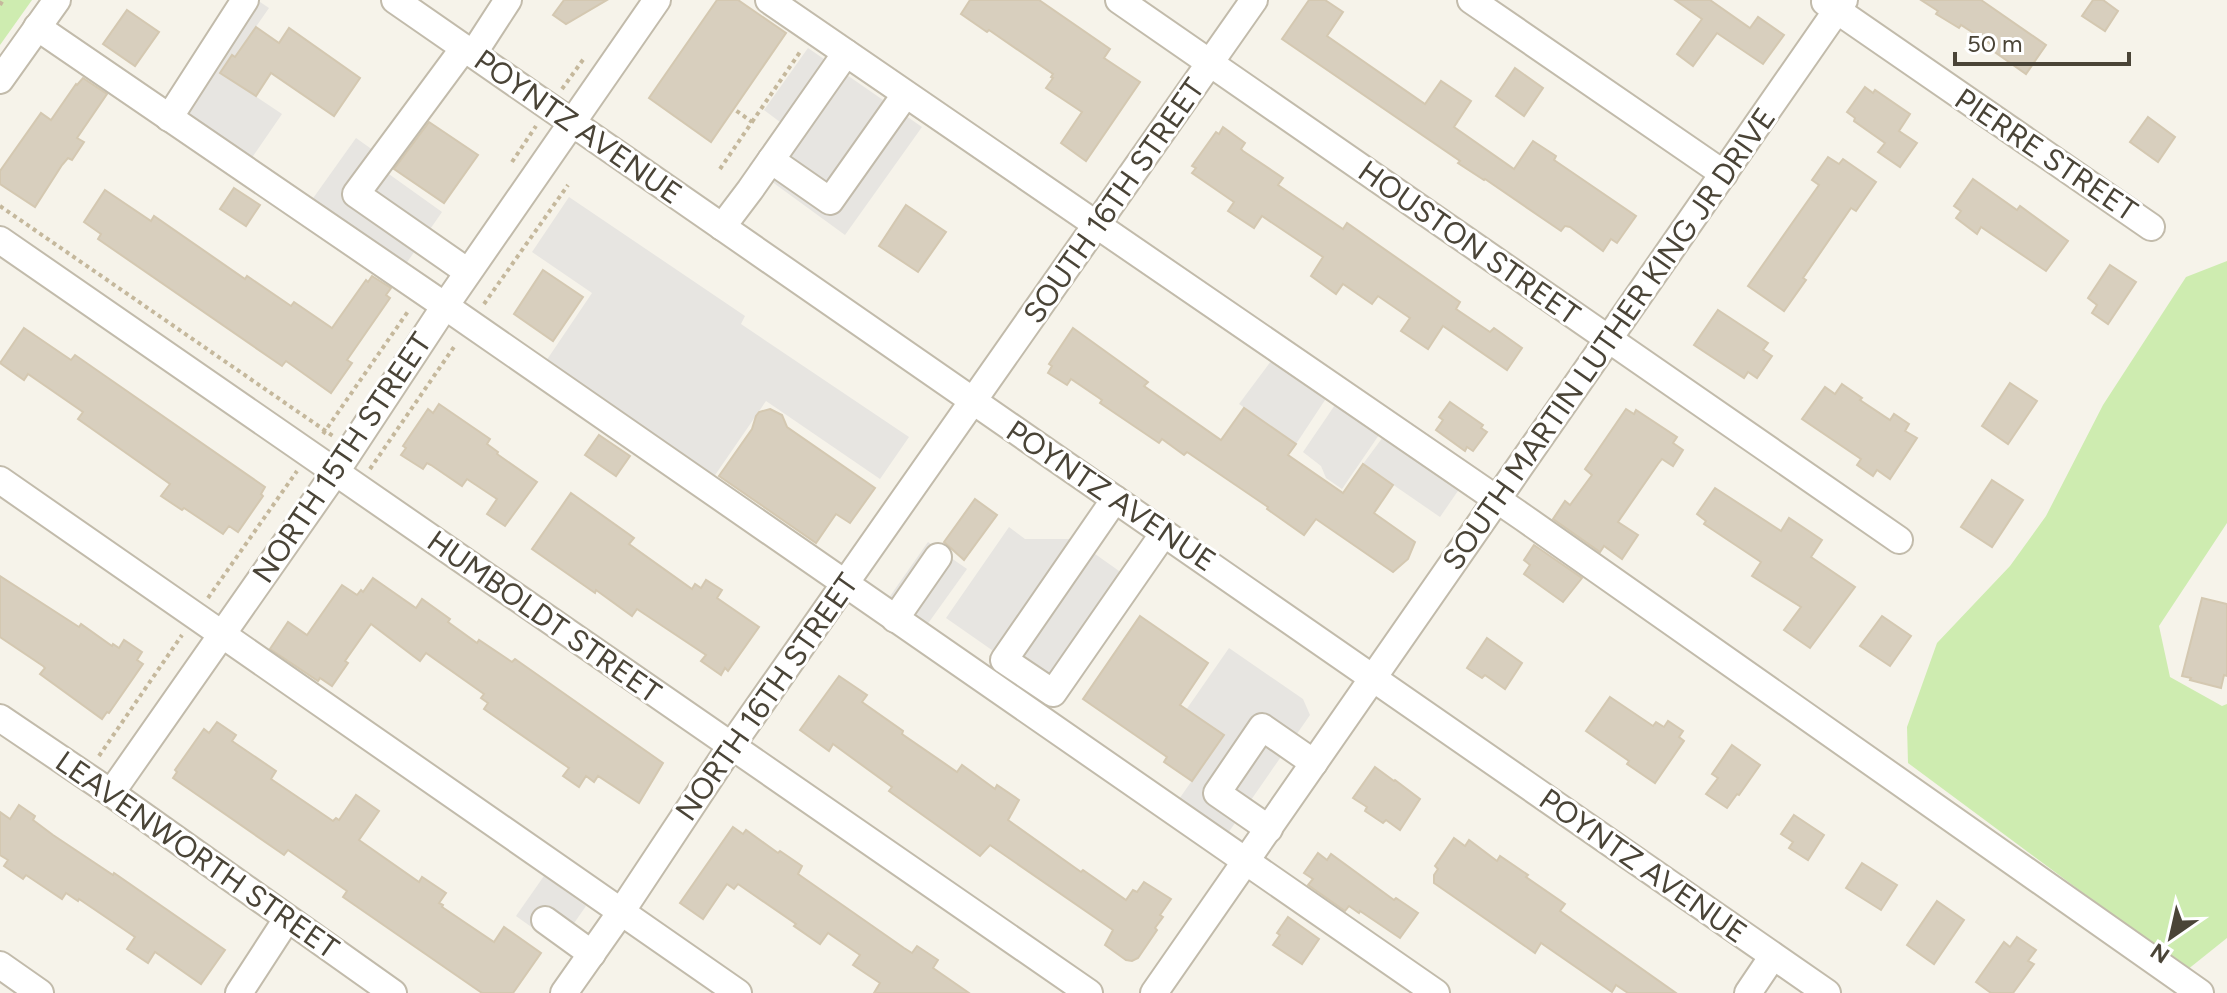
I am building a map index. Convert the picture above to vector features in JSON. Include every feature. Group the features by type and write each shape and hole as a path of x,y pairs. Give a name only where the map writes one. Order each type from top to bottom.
{"street":[{"path":"0,80 57,0"},
{"path":"169,118 245,0"},
{"name":"POYNTZ AVENUE","path":"395,0 1827,993"},
{"path":"468,272 356,194 508,0"},
{"name":"NORTH 15TH STREET","path":"111,793 222,634 346,481 351,449 468,272 657,0"},
{"path":"769,0 1497,500 2200,993"},
{"name":"HOUSTON STREET","path":"1119,0 1899,540"},
{"name":"SOUTH 16TH STREET","path":"973,402 1254,0"},
{"path":"1471,0 1724,174"},
{"name":"SOUTH MARTIN LUTHER KING JR DRIVE","path":"1154,993 1724,174 1834,3"},
{"name":"PIERRE STREET","path":"1834,3 2151,227"},
{"path":"37,27 1436,993"},
{"path":"722,227 846,53"},
{"path":"771,160 830,201 905,95"},
{"name":"HUMBOLDT STREET","path":"0,240 1089,993"},
{"name":"NORTH 16TH STREET","path":"564,993 731,746 973,402"},
{"path":"0,480 738,993"},
{"path":"1115,499 1004,660 1053,693 1164,533"},
{"path":"895,619 938,557"},
{"name":"LEAVENWORTH STREET","path":"0,718 393,993"},
{"path":"1269,829 1217,793 1262,727 1314,763"},
{"path":"239,993 287,919"},
{"path":"545,920 592,954"},
{"path":"1748,993 1773,956"},
{"path":"0,965 40,993"}],"path":[{"path":"720,169 814,31"},
{"path":"511,164 576,69"},
{"path":"734,109 752,122"},
{"path":"346,481 471,324 568,185"},
{"path":"0,206 351,449"},
{"path":"98,758 423,291"}],"green space":[{"path":"0,0 32,0 0,45"},
{"path":"2227,261 2227,523 2159,626 2170,677 2222,706 2227,704 2227,938 2187,970 1908,763 1907,727 1937,643 2010,566 2046,516 2103,405 2186,277"}],"shaded area":[{"path":"257,0 269,8 221,73 282,114 249,162 164,103"},
{"path":"808,48 922,127 845,235 749,165 780,122 764,110"},
{"path":"356,138 377,153 372,162 442,212 403,268 309,204"},
{"path":"569,197 745,316 741,324 909,437 880,479 766,401 711,481 542,367 592,293 532,252"},
{"path":"1274,357 1329,394 1296,444 1239,404"},
{"path":"1337,402 1381,432 1342,489 1326,478 1321,466 1303,452"},
{"path":"1386,433 1462,485 1440,517 1363,464"},
{"path":"1009,527 1025,539 1074,539 1143,588 1065,701 946,618"},
{"path":"928,542 967,569 924,629 886,602"},
{"path":"1229,648 1303,699 1310,715 1226,836 1177,802 1223,736 1186,710"},
{"path":"544,876 586,906 558,946 516,916"}],"building":[{"path":"564,0 607,0 566,24 553,15"},
{"path":"717,0 738,0 786,33 711,142 649,98"},
{"path":"970,0 1039,0 1110,49 1104,58 1140,82 1086,161 1061,143 1082,112 1046,88 1053,74 961,14"},
{"path":"1309,0 1325,0 1343,12 1327,36 1425,104 1441,81 1471,101 1454,127 1514,169 1533,141 1556,156 1554,160 1636,216 1617,243 1611,239 1603,251 1570,227 1565,226 1561,231 1282,39"},
{"path":"1675,0 1710,0 1750,28 1758,17 1784,35 1763,64 1717,33 1693,66 1677,54 1702,19"},
{"path":"1921,0 1981,0 2046,45 2026,74 1992,50 1995,47 1961,25 1959,28 1936,14 1938,11"},
{"path":"2093,0 2103,0 2118,11 2105,31 2082,16"},
{"path":"127,10 159,32 135,66 103,44"},
{"path":"256,27 279,43 289,28 360,78 334,116 271,73 256,96 220,73"},
{"path":"1515,68 1543,88 1524,116 1496,96"},
{"path":"83,78 107,94 77,138 84,142 72,160 68,158 62,165 35,207 0,184 0,171 41,113 51,120"},
{"path":"1865,87 1873,93 1875,90 1910,114 1899,131 1917,143 1900,167 1878,152 1885,143 1854,121 1855,118 1847,112"},
{"path":"2148,117 2175,137 2158,162 2130,142"},
{"path":"429,122 478,155 444,203 394,169"},
{"path":"1223,127 1245,143 1241,149 1243,151 1283,178 1278,185 1343,229 1347,223 1460,302 1456,309 1490,332 1494,328 1522,348 1507,370 1443,326 1428,349 1401,331 1410,318 1378,296 1372,304 1343,284 1336,294 1311,276 1323,257 1262,216 1254,228 1228,211 1234,202 1192,173 1196,168 1192,166"},
{"path":"1828,157 1839,164 1843,159 1876,182 1856,211 1851,208 1784,311 1748,286 1819,185 1812,180"},
{"path":"1973,179 2017,210 2020,206 2068,241 2046,271 1981,227 1977,234 1956,218 1961,211 1954,206"},
{"path":"234,188 260,205 246,226 220,209"},
{"path":"105,190 151,221 154,216 245,279 247,276 291,306 294,302 332,328 372,276 391,288 386,295 390,298 347,360 352,363 331,393 286,361 282,366 98,239 101,234 84,222"},
{"path":"906,205 946,232 918,272 879,246"},
{"path":"2110,265 2136,282 2108,324 2092,313 2097,305 2088,298"},
{"path":"543,270 583,297 553,341 514,314"},
{"path":"1718,310 1768,343 1763,350 1772,356 1757,378 1748,372 1744,378 1694,345"},
{"path":"24,328 71,360 75,355 265,487 263,496 238,532 229,526 223,534 161,496 170,484 78,419 83,412 28,374 24,380 0,363"},
{"path":"1073,328 1148,382 1144,386 1221,440 1244,408 1296,444 1288,455 1343,493 1363,464 1393,485 1374,513 1415,542 1408,559 1393,572 1316,519 1304,535 1187,452 1184,455 1162,439 1159,443 1071,379 1067,385 1048,373 1052,366 1049,364"},
{"path":"2010,383 2037,401 2008,444 1982,426"},
{"path":"1842,384 1890,420 1894,414 1909,424 1905,431 1917,438 1890,479 1877,470 1873,476 1857,465 1861,459 1802,419 1825,387 1835,394"},
{"path":"1450,402 1483,425 1481,428 1487,432 1473,451 1467,447 1465,451 1436,430 1443,420 1439,417"},
{"path":"439,404 490,439 487,444 497,454 537,482 505,526 487,514 497,499 467,479 462,486 431,465 427,463 423,469 401,455 406,448 403,446 428,409 433,413"},
{"path":"770,409 782,415 787,427 875,488 850,523 836,514 816,543 719,476 752,429 759,412"},
{"path":"1626,409 1634,414 1636,410 1677,437 1673,443 1683,450 1673,466 1662,459 1618,522 1638,535 1622,559 1604,546 1600,552 1553,519 1565,501 1570,505 1592,475 1585,469"},
{"path":"599,435 630,456 616,476 585,455"},
{"path":"1992,480 2023,500 1992,547 1961,527"},
{"path":"1715,488 1781,531 1789,518 1822,540 1811,557 1855,587 1810,648 1784,630 1801,607 1752,576 1761,562 1704,524 1706,521 1697,514"},
{"path":"571,493 634,538 629,544 692,589 695,584 701,588 706,580 722,590 717,598 759,627 728,671 725,668 721,675 701,661 706,655 637,609 632,616 532,549"},
{"path":"975,499 997,515 964,560 944,542"},
{"path":"1534,545 1582,578 1563,602 1524,574 1530,565 1524,560"},
{"path":"0,576 112,646 119,648 124,640 142,652 137,660 143,664 102,719 40,674 45,668 43,666 0,637"},
{"path":"373,578 416,608 422,599 477,643 479,640 512,662 515,659 663,763 639,803 598,776 594,782 586,776 579,787 563,776 569,768 484,709 488,703 481,698 484,694 426,653 420,661 371,624 332,686 320,678 318,681 270,649 288,622 307,635 342,585 357,595"},
{"path":"2202,598 2227,604 2227,676 2224,675 2221,688 2182,676"},
{"path":"1140,616 1208,663 1180,705 1224,735 1192,781 1164,762 1167,757 1083,699"},
{"path":"1882,616 1911,636 1890,666 1860,646"},
{"path":"1487,638 1522,663 1505,689 1485,675 1482,678 1467,668"},
{"path":"839,676 867,695 862,702 957,772 962,765 995,789 997,785 1019,800 1008,820 1081,872 1083,870 1126,900 1144,882 1171,899 1160,915 1163,917 1155,928 1157,930 1138,958 1126,960 1105,945 1113,930 990,845 980,856 889,791 892,787 833,744 829,751 800,730"},
{"path":"1610,697 1653,726 1656,722 1664,727 1668,721 1683,731 1679,737 1684,741 1655,783 1586,731"},
{"path":"217,722 236,735 232,741 276,771 271,779 333,821 336,818 339,820 356,795 379,811 359,840 419,882 422,877 446,893 439,903 442,907 494,942 504,927 541,953 513,993 482,993 343,897 347,891 288,850 284,855 173,778 177,772 175,770 204,729 209,733"},
{"path":"1732,745 1760,765 1727,808 1706,794 1718,778 1712,774"},
{"path":"1375,767 1420,799 1400,830 1365,811 1367,807 1353,798"},
{"path":"19,805 53,835 225,950 201,984 155,952 148,963 127,949 135,937 79,899 66,893 62,899 26,875 23,879 4,866 8,860 0,855 0,812 10,819"},
{"path":"1794,815 1824,835 1808,860 1789,848 1793,842 1781,834"},
{"path":"733,827 743,834 746,830 802,866 798,874 904,948 912,953 917,946 938,960 933,968 969,993 874,993 880,983 853,965 860,955 828,933 820,944 738,884 734,889 727,884 703,919 680,903"},
{"path":"1454,838 1465,846 1469,840 1497,861 1500,856 1528,875 1526,877 1565,904 1560,911 1676,993 1628,993 1616,985 1612,992 1541,943 1535,953 1434,883 1438,869 1435,866"},
{"path":"1318,853 1327,860 1331,854 1394,900 1396,898 1418,913 1400,938 1360,911 1349,906 1345,911 1308,885 1313,879 1304,873"},
{"path":"1862,863 1897,885 1881,910 1846,888"},
{"path":"1937,901 1964,920 1934,964 1907,945"},
{"path":"1288,917 1319,939 1302,964 1273,945"},
{"path":"2017,937 2036,950 2028,961 2034,964 2013,993 1991,993 1976,982 2004,942 2010,947"}]}
